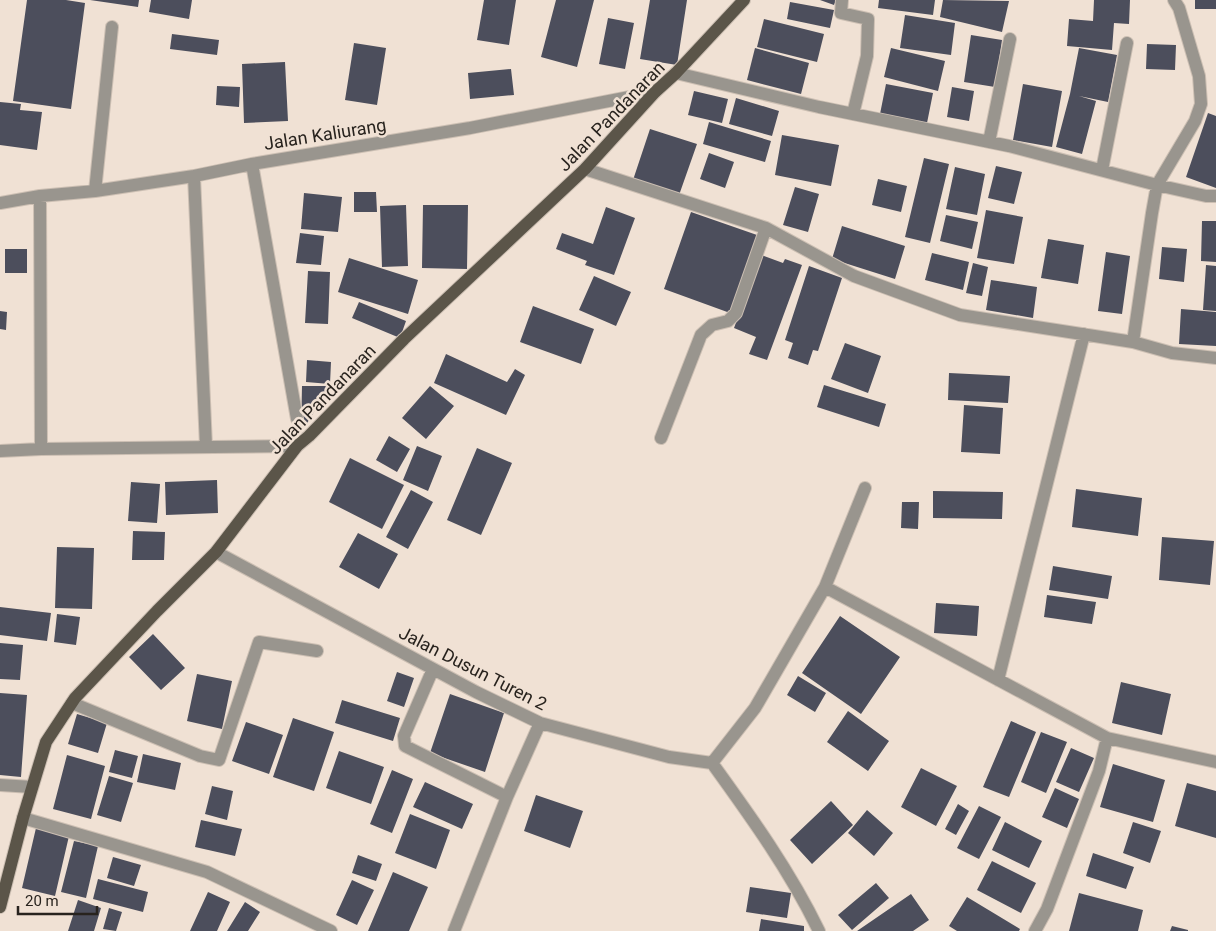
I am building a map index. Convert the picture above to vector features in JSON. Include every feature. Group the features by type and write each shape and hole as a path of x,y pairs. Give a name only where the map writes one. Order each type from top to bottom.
{"main road":[{"name":"Jalan Pandanaran","path":"0,907 22,818 46,742 72,703 156,611 216,552 297,446 404,339 585,170 655,92 676,73 744,0"}],"street":[{"path":"842,0 841,13 868,19 867,56 853,114"},
{"path":"1133,342 1157,185 1195,121 1201,104 1199,76 1179,8 1174,0"},
{"path":"95,190 112,27"},
{"path":"989,142 1010,39"},
{"path":"1102,170 1126,43"},
{"path":"676,73 853,114 989,142 1157,185 1206,196 1216,196"},
{"name":"Jalan Kaliurang","path":"0,203 194,176 252,164 470,128 655,92"},
{"path":"252,164 297,419"},
{"path":"585,170 766,228 854,276 960,315 1133,342 1172,353 1216,358"},
{"path":"194,176 206,446"},
{"path":"40,196 41,449"},
{"path":"661,438 701,334 712,325 728,320 736,313 766,228"},
{"path":"998,680 1084,334"},
{"path":"0,452 41,449 297,446"},
{"path":"819,931 804,900 768,843 712,763 756,708 825,587 864,488"},
{"name":"Jalan Dusun Turen 2","path":"216,552 540,724 669,757 712,763"},
{"path":"825,587 1107,738 1216,762"},
{"path":"72,703 200,756 219,760 259,642 317,651"},
{"path":"433,668 404,736 405,746 507,797"},
{"path":"454,931 507,797 540,724"},
{"path":"1035,931 1046,909 1099,771 1107,738"},
{"path":"0,785 32,787"},
{"path":"22,818 208,872 331,931"}],"building":[{"path":"27,0 66,0 85,3 71,109 13,101"},
{"path":"90,0 139,0 138,7"},
{"path":"151,0 192,0 189,19 149,12"},
{"path":"484,0 516,0 509,45 477,40"},
{"path":"556,0 594,0 577,67 541,57"},
{"path":"650,0 687,0 677,65 640,59"},
{"path":"820,0 836,0 834,5"},
{"path":"879,0 935,0 933,15 878,8"},
{"path":"943,0 1009,1 1002,32 940,17"},
{"path":"1094,0 1130,0 1129,24 1114,23 1112,50 1067,46 1069,19 1093,21"},
{"path":"1195,0 1216,0 1216,9 1195,9"},
{"path":"790,2 834,10 830,28 787,19"},
{"path":"905,15 955,23 951,55 900,48"},
{"path":"608,18 634,23 625,69 599,64"},
{"path":"764,19 824,34 817,62 757,47"},
{"path":"172,34 219,40 217,55 170,49"},
{"path":"971,35 1002,40 995,87 964,82"},
{"path":"354,43 386,48 377,105 345,100"},
{"path":"1147,44 1176,45 1175,70 1146,69"},
{"path":"755,48 809,63 801,94 747,80"},
{"path":"891,48 945,61 938,91 884,77"},
{"path":"1079,48 1117,55 1108,102 1079,96 1096,101 1082,154 1056,147 1070,94"},
{"path":"285,62 288,121 244,123 242,64"},
{"path":"511,69 514,95 470,99 468,73"},
{"path":"886,84 933,93 927,123 880,114"},
{"path":"1023,84 1062,91 1052,147 1013,140"},
{"path":"217,86 240,87 239,107 216,105"},
{"path":"952,87 974,91 969,121 947,117"},
{"path":"694,91 728,99 722,123 688,115"},
{"path":"736,98 779,111 772,136 729,124"},
{"path":"0,102 21,104 20,110 42,112 37,150 0,145"},
{"path":"1208,113 1216,116 1216,188 1186,177"},
{"path":"709,122 771,141 765,162 703,144"},
{"path":"650,129 697,144 678,198 632,183"},
{"path":"782,135 839,145 831,186 775,175"},
{"path":"709,153 734,162 725,188 700,179"},
{"path":"924,158 949,164 930,243 905,237"},
{"path":"996,166 1022,172 1014,204 988,198"},
{"path":"955,167 985,174 977,215 946,209"},
{"path":"878,179 907,186 901,212 872,205"},
{"path":"795,187 819,194 808,232 783,225"},
{"path":"354,192 376,192 377,212 354,212"},
{"path":"304,193 342,197 338,232 301,229"},
{"path":"406,205 408,266 382,267 380,206"},
{"path":"423,205 468,205 467,269 422,268"},
{"path":"606,207 635,218 614,275 585,265 587,261 556,249 562,233 593,244"},
{"path":"986,210 1023,217 1014,264 977,258"},
{"path":"691,212 757,235 730,313 664,289"},
{"path":"946,215 978,222 972,249 940,241"},
{"path":"1202,221 1216,221 1216,262 1201,261"},
{"path":"842,226 905,246 895,279 832,259"},
{"path":"300,233 324,236 321,265 296,263"},
{"path":"1048,239 1084,245 1078,284 1041,278"},
{"path":"1162,247 1187,249 1184,282 1159,279"},
{"path":"5,249 27,249 27,273 5,273"},
{"path":"1106,252 1130,256 1122,314 1098,311"},
{"path":"932,253 969,262 963,290 925,280"},
{"path":"761,255 783,263 785,259 802,265 767,360 749,354 756,337 734,328"},
{"path":"349,258 418,280 408,314 338,292"},
{"path":"973,263 988,267 982,296 966,293"},
{"path":"1206,265 1216,266 1216,311 1203,310"},
{"path":"809,266 842,278 818,351 813,350 808,365 788,358 793,343 785,340"},
{"path":"308,271 330,272 328,324 305,323"},
{"path":"594,276 631,292 616,326 579,310"},
{"path":"991,280 1037,287 1033,318 986,310"},
{"path":"359,302 406,321 400,338 352,318"},
{"path":"533,306 594,329 581,364 520,342"},
{"path":"1181,309 1216,312 1216,346 1179,344"},
{"path":"0,311 7,312 6,330 0,329"},
{"path":"845,343 881,356 868,393 831,379"},
{"path":"446,354 507,382 515,369 525,375 506,415 434,383"},
{"path":"307,360 331,362 330,384 306,382"},
{"path":"949,373 1010,376 1008,403 948,400"},
{"path":"824,385 886,404 879,427 817,407"},
{"path":"302,386 330,386 301,433"},
{"path":"430,386 454,406 426,439 402,418"},
{"path":"964,405 1003,408 1000,454 961,452"},
{"path":"389,436 410,449 397,472 376,460"},
{"path":"417,446 442,456 428,491 403,480"},
{"path":"477,448 512,463 481,535 447,520"},
{"path":"350,458 404,485 382,529 329,502"},
{"path":"217,480 218,513 166,515 165,482"},
{"path":"131,482 160,484 157,523 128,521"},
{"path":"1076,489 1142,498 1138,536 1072,527"},
{"path":"411,490 433,502 408,549 386,537"},
{"path":"933,491 1003,492 1002,519 933,518"},
{"path":"902,502 919,502 918,529 901,528"},
{"path":"133,531 165,532 164,560 132,560"},
{"path":"358,533 398,554 379,589 339,567"},
{"path":"1162,537 1214,541 1210,585 1159,580"},
{"path":"57,547 94,548 92,609 55,608"},
{"path":"1053,566 1112,576 1108,599 1049,590"},
{"path":"1047,595 1096,602 1092,624 1044,617"},
{"path":"936,603 979,606 977,636 934,633"},
{"path":"0,607 51,613 47,641 0,635"},
{"path":"57,614 80,617 76,645 54,642"},
{"path":"840,616 900,657 861,714 802,673"},
{"path":"153,634 185,668 161,690 129,657"},
{"path":"0,643 23,645 20,680 0,679"},
{"path":"397,672 414,678 404,707 387,701"},
{"path":"197,674 232,681 222,729 187,721"},
{"path":"798,676 826,693 815,712 787,695"},
{"path":"1121,682 1171,694 1162,735 1112,723"},
{"path":"0,693 27,695 21,777 0,775"},
{"path":"450,694 504,713 485,772 430,753"},
{"path":"342,700 400,718 393,741 335,723"},
{"path":"848,711 889,741 868,771 827,742"},
{"path":"77,714 107,723 98,753 68,744"},
{"path":"293,718 334,732 314,791 273,777"},
{"path":"1011,721 1036,732 1009,797 983,787"},
{"path":"246,722 283,735 269,774 232,761"},
{"path":"1041,732 1067,742 1046,793 1021,782"},
{"path":"1071,748 1094,758 1079,792 1056,782"},
{"path":"115,750 138,756 132,778 109,772"},
{"path":"339,751 384,767 371,804 326,788"},
{"path":"143,754 181,763 175,790 137,782"},
{"path":"67,755 105,766 91,819 53,809"},
{"path":"1113,764 1165,780 1153,822 1100,807"},
{"path":"921,768 957,786 936,826 901,807"},
{"path":"392,770 413,779 392,833 370,824"},
{"path":"109,776 133,783 121,822 97,815"},
{"path":"425,782 473,804 462,829 413,807"},
{"path":"1187,783 1216,791 1216,838 1175,826"},
{"path":"212,786 233,791 227,820 205,814"},
{"path":"1055,788 1079,799 1067,828 1042,817"},
{"path":"536,795 583,811 570,848 524,831"},
{"path":"831,801 853,825 812,864 790,840"},
{"path":"958,804 969,811 956,835 945,829"},
{"path":"979,806 1001,817 979,859 957,848"},
{"path":"867,810 893,833 874,856 848,833"},
{"path":"410,814 450,830 436,869 395,853"},
{"path":"201,820 242,829 235,856 195,847"},
{"path":"1005,822 1042,841 1029,868 992,850"},
{"path":"1133,822 1161,831 1150,863 1123,853"},
{"path":"36,828 69,836 55,896 22,888"},
{"path":"74,841 98,846 86,898 61,892"},
{"path":"1093,853 1134,867 1126,889 1086,876"},
{"path":"358,855 382,864 376,881 352,873"},
{"path":"113,857 141,865 134,886 107,878"},
{"path":"992,861 1036,883 1021,913 977,890"},
{"path":"393,872 428,887 409,931 368,931"},
{"path":"98,879 148,892 143,912 93,899"},
{"path":"352,880 374,890 357,925 336,915"},
{"path":"876,883 889,898 852,930 838,915"},
{"path":"750,887 791,893 787,918 746,912"},
{"path":"208,892 230,902 217,931 190,931"},
{"path":"1079,893 1143,910 1138,931 1069,931"},
{"path":"911,894 929,920 913,931 857,931"},
{"path":"967,897 1020,929 1019,931 957,931 949,926"},
{"path":"78,900 101,908 94,931 68,931"},
{"path":"245,902 260,912 248,931 227,931"},
{"path":"109,908 122,912 116,931 103,929"},
{"path":"761,919 804,926 804,931 759,931"},
{"path":"1172,926 1188,930 1188,931 1170,931"}]}
